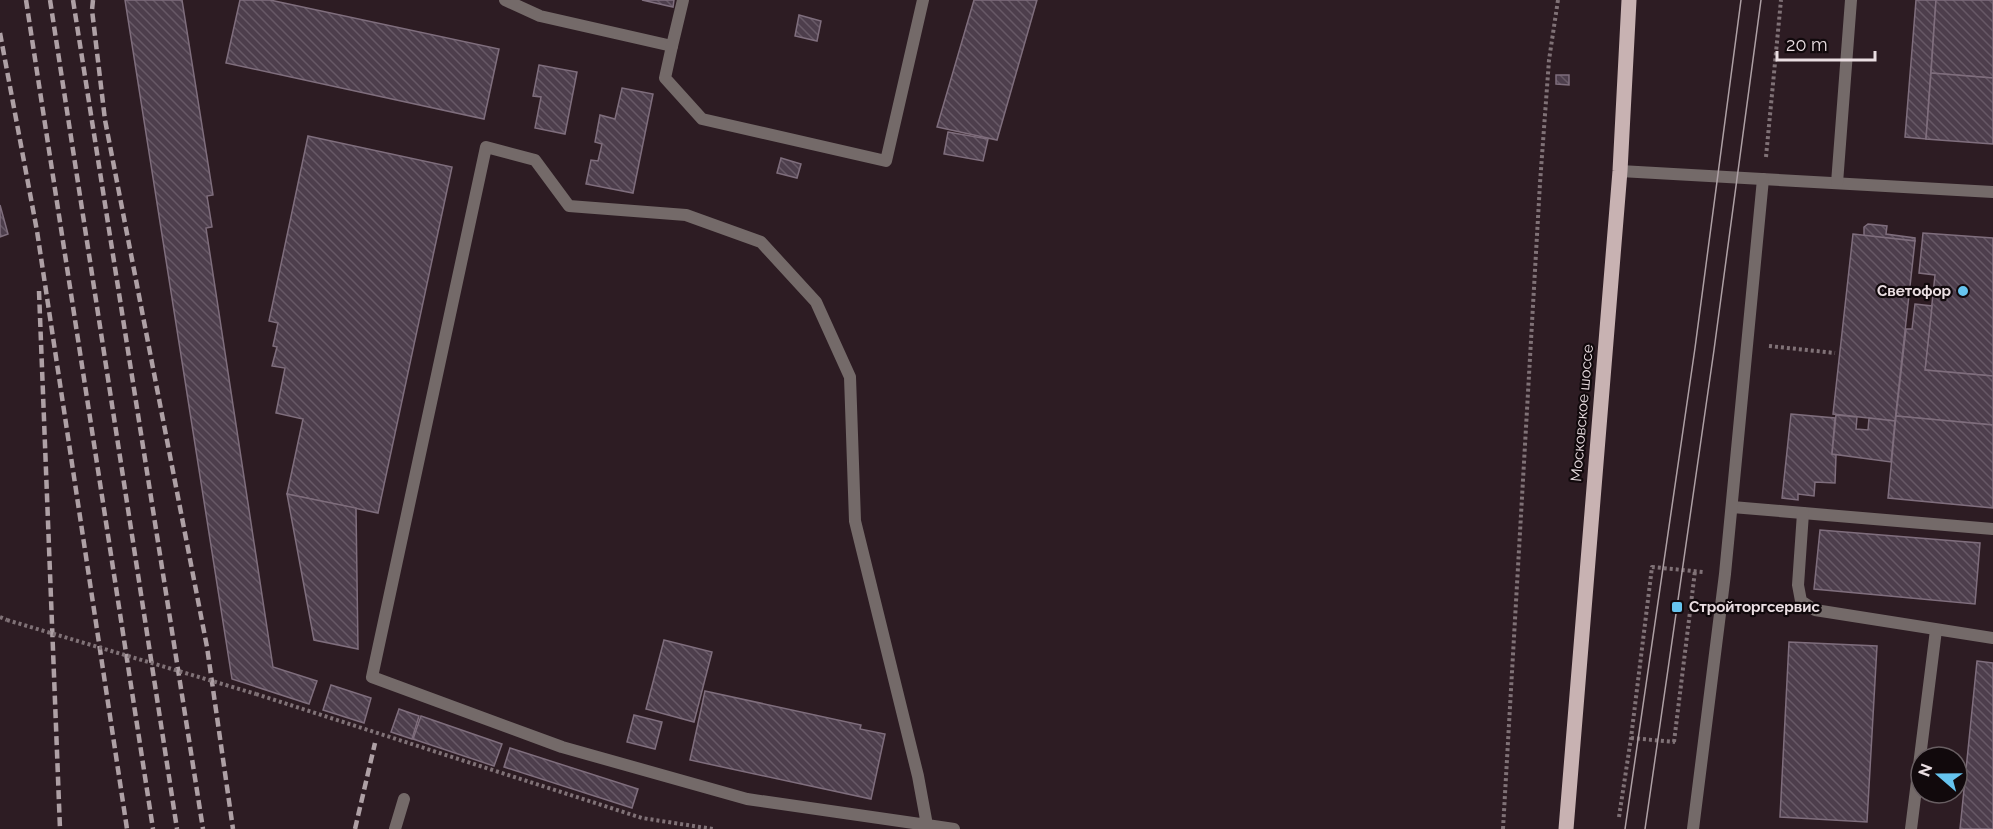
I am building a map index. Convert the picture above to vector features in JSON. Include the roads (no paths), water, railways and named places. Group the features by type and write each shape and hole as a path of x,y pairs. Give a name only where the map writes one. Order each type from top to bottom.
{"main road":[{"name":"Московское шоссе","path":"1566,829 1620,171 1629,0"}],"lane":[{"path":"505,0 540,16 672,46"},
{"path":"683,0 665,78 702,119 886,161 923,0"},
{"path":"1837,183 1851,0"},
{"path":"927,825 918,776 855,521 850,377 816,302 761,242 686,215 569,206 535,160 486,147 372,677 562,747 747,799 954,829"},
{"path":"1620,171 1993,192"},
{"path":"1693,829 1725,574 1763,179"},
{"path":"1732,507 1993,529"},
{"path":"1803,513 1798,585 1801,601 1815,610 1993,638"},
{"path":"1911,829 1936,630"},
{"path":"395,829 404,799"}],"tram line":[{"path":"1625,829 1695,348 1741,0"},
{"path":"1645,829 1714,350 1761,0"}],"railway":[{"path":"26,0 153,829"},
{"path":"50,0 177,829"},
{"path":"73,0 203,829"},
{"path":"93,0 92,10 105,120 207,647 233,829"},
{"path":"0,33 37,231 127,829"},
{"path":"39,291 60,829"},
{"path":"355,829 375,743"}],"place":[{"name":"Светофор","path":"1963,291"},
{"name":"Стройторгсервис","path":"1677,607"}]}
